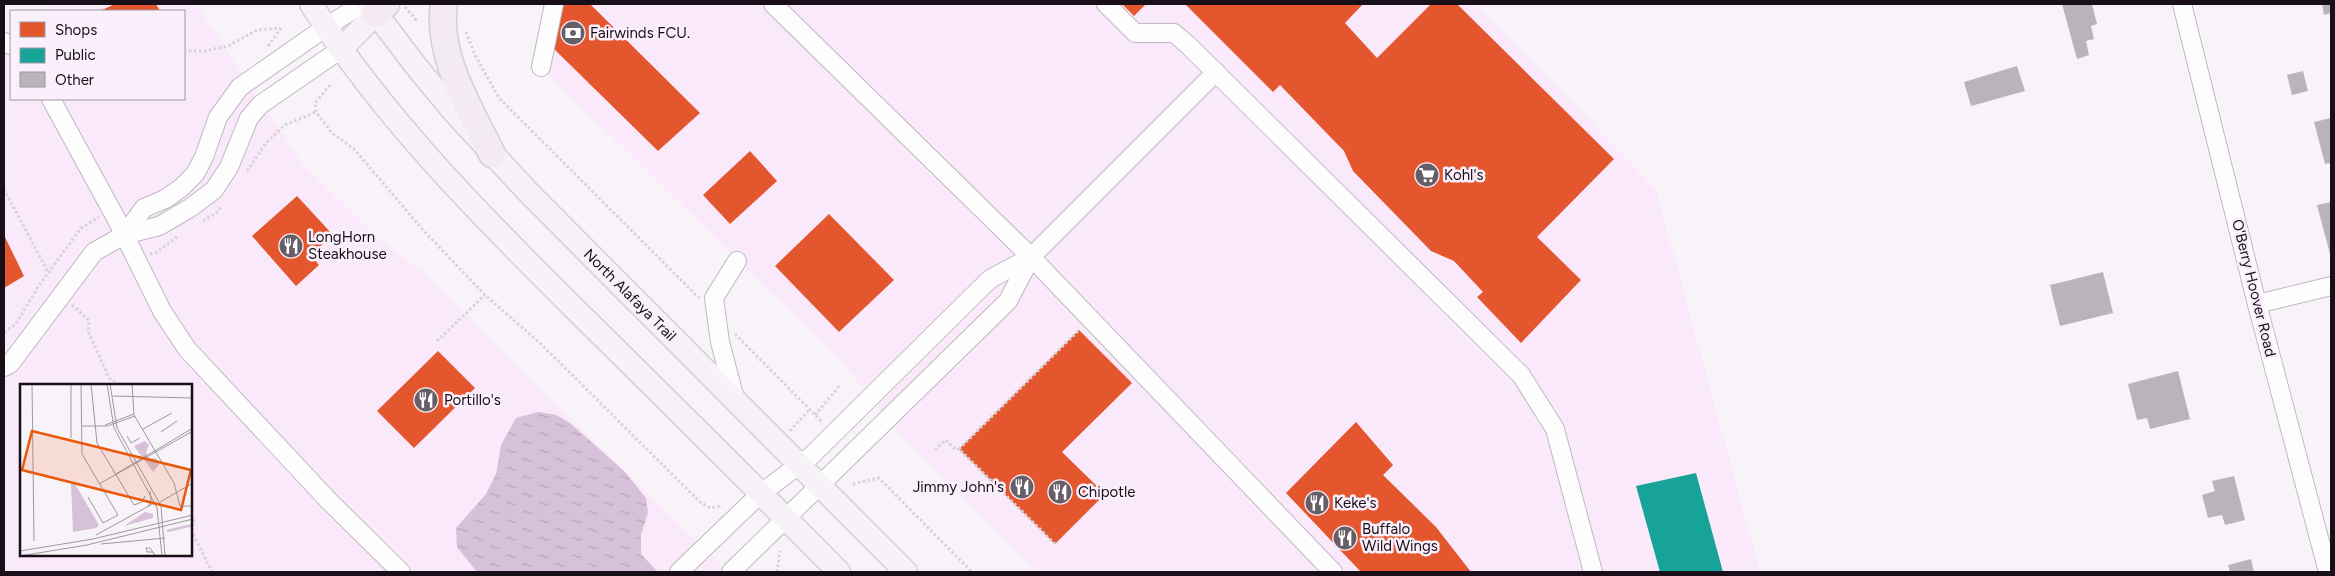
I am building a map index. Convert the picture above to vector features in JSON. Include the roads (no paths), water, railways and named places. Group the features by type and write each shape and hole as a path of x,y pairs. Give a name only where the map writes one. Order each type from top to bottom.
{"highway":[{"path":"444,4 443,36 457,80 492,154"}],"main road":[{"path":"311,4 341,49 390,112 468,202 840,572"},
{"path":"341,49 379,6"},
{"name":"North Alafaya Trail","path":"379,6 415,64 492,154 906,572"}],"street":[{"path":"540,67 554,4"},
{"path":"773,4 1031,257 1333,572"},
{"path":"1106,4 1135,32 1174,33 1216,72 1521,375 1555,430 1593,572"},
{"name":"O'Berry Hoover Road","path":"2182,4 2328,572"},
{"path":"124,235 144,208 165,199 181,188 195,174 204,157 218,117 240,87 326,26 379,6"},
{"path":"4,367 10,364 94,252 124,235 159,226 190,208 214,190 229,167 249,118 260,105 341,49"},
{"path":"679,572 760,494 800,466 990,279 1031,257 1216,72"},
{"path":"52,100 112,210 162,311 187,349 329,502 401,572"},
{"path":"731,572 1008,301 1031,257"},
{"path":"735,399 720,342 714,298 737,261"},
{"path":"2258,304 2331,286"}],"water":[{"path":"538,412 556,415 570,423 624,471 646,498 648,513 641,534 641,554 658,572 477,572 457,547 456,528 486,494 496,474 501,445 516,418"}],"place":[{"name":"Fairwinds FCU.","path":"573,33"},
{"name":"Kohl's","path":"1427,175"},
{"name":"LongHorn Steakhouse","path":"291,246"},
{"name":"Portillo's","path":"426,400"},
{"name":"Jimmy John's","path":"1022,487"},
{"name":"Chipotle","path":"1060,492"},
{"name":"Keke's","path":"1317,503"},
{"name":"Buffalo Wild Wings","path":"1345,538"}]}
